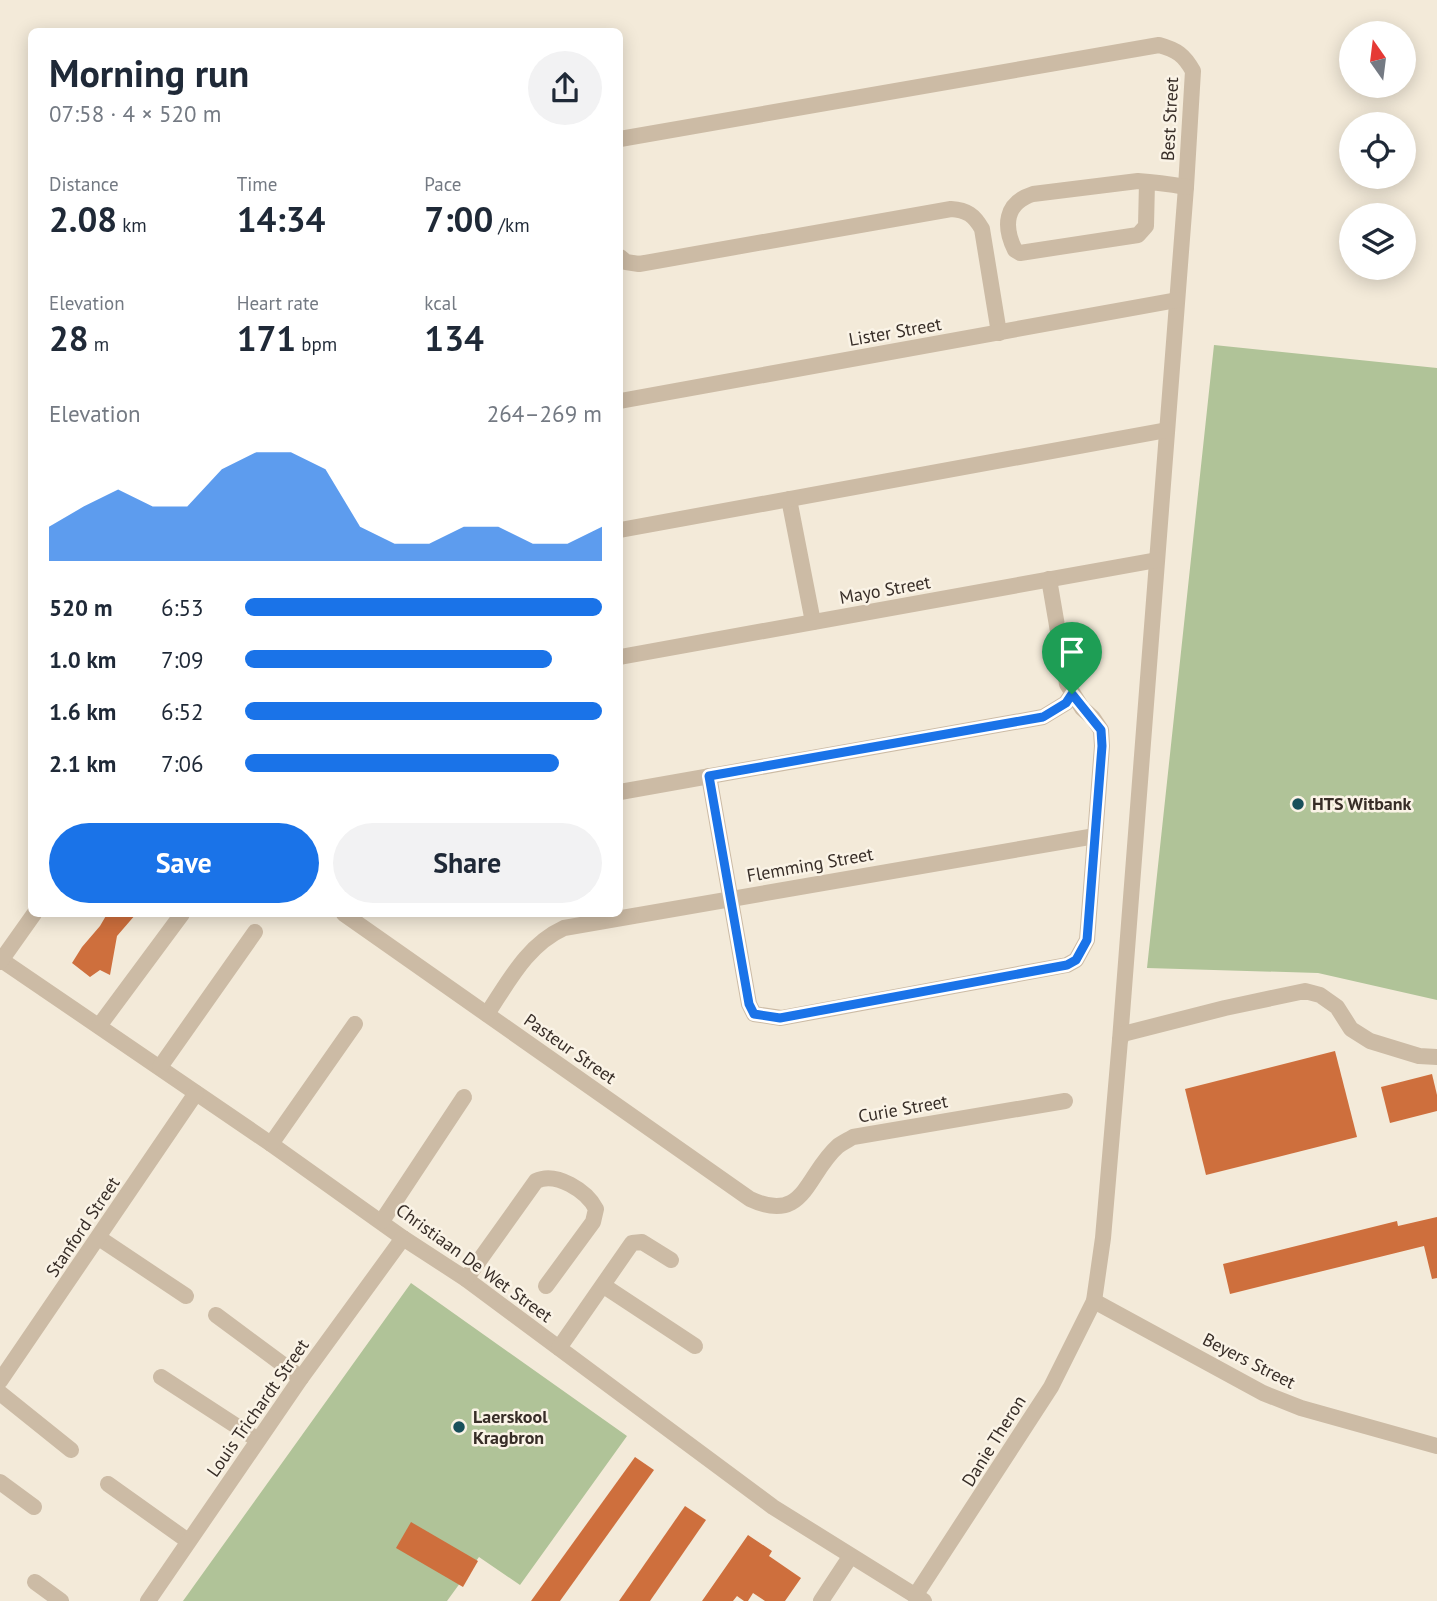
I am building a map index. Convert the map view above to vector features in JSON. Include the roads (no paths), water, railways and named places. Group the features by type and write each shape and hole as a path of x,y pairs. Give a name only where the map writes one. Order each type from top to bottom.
{"street":[{"name":"Best Street","path":"623,138 1159,46 1175,49 1186,57 1193,71 1186,187 1120,1040"},
{"path":"1147,182 1146,226 1138,234 1020,253 1015,250 1008,217 1012,207 1021,198 1033,194 1147,182 1186,187"},
{"path":"623,260 639,264 951,209 966,210 976,218 982,229 999,333"},
{"name":"Lister Street","path":"623,400 1177,300"},
{"path":"623,529 1167,430"},
{"path":"789,499 813,622"},
{"name":"Mayo Street","path":"623,656 1157,560"},
{"path":"709,776 749,1004 754,1014 780,1018 1067,965 1076,960 1087,940 1101,730 1067,684 1049,579"},
{"path":"623,791 1043,717 1066,703 1072,694"},
{"name":"Flemming Street","path":"487,1014 529,953 546,937 564,928 1095,836"},
{"path":"1,960 32,917"},
{"path":"99,1026 181,917"},
{"name":"Pasteur Street","path":"348,917 750,1199 777,1208"},
{"path":"160,1067 255,933"},
{"name":"Christiaan De Wet Street","path":"1,960 466,1279 773,1507 920,1599"},
{"path":"1120,1040 1123,1034 1130,1031 1305,991 1320,995 1336,1007 1351,1029 1370,1041 1419,1056 1437,1057"},
{"path":"271,1144 355,1024"},
{"name":"Danie Theron","path":"920,1599 1051,1387 1094,1301 1103,1238 1120,1040"},
{"name":"Stanford Street","path":"0,1381 197,1093"},
{"path":"382,1221 464,1097"},
{"name":"Curie Street","path":"777,1208 789,1206 799,1198 838,1146 853,1138 1065,1101"},
{"path":"466,1279 536,1181 544,1178 559,1179 586,1196 596,1209 593,1222 546,1286"},
{"path":"99,1238 186,1296"},
{"name":"Louis Trichardt Street","path":"148,1601 301,1378 403,1238"},
{"path":"559,1348 632,1243 642,1242 671,1260"},
{"path":"604,1286 695,1346"},
{"name":"Beyers Street","path":"1094,1301 1263,1393 1301,1408 1437,1446"},
{"path":"216,1315 301,1378"},
{"path":"161,1377 258,1440"},
{"path":"0,1393 71,1450"},
{"path":"0,1482 34,1507"},
{"path":"108,1484 188,1541"},
{"path":"821,1601 850,1557"},
{"path":"35,1582 61,1601"}],"place":[{"name":"HTS Witbank","path":"1298,804"},
{"name":"Laerskool Kragbron","path":"459,1427"}]}
